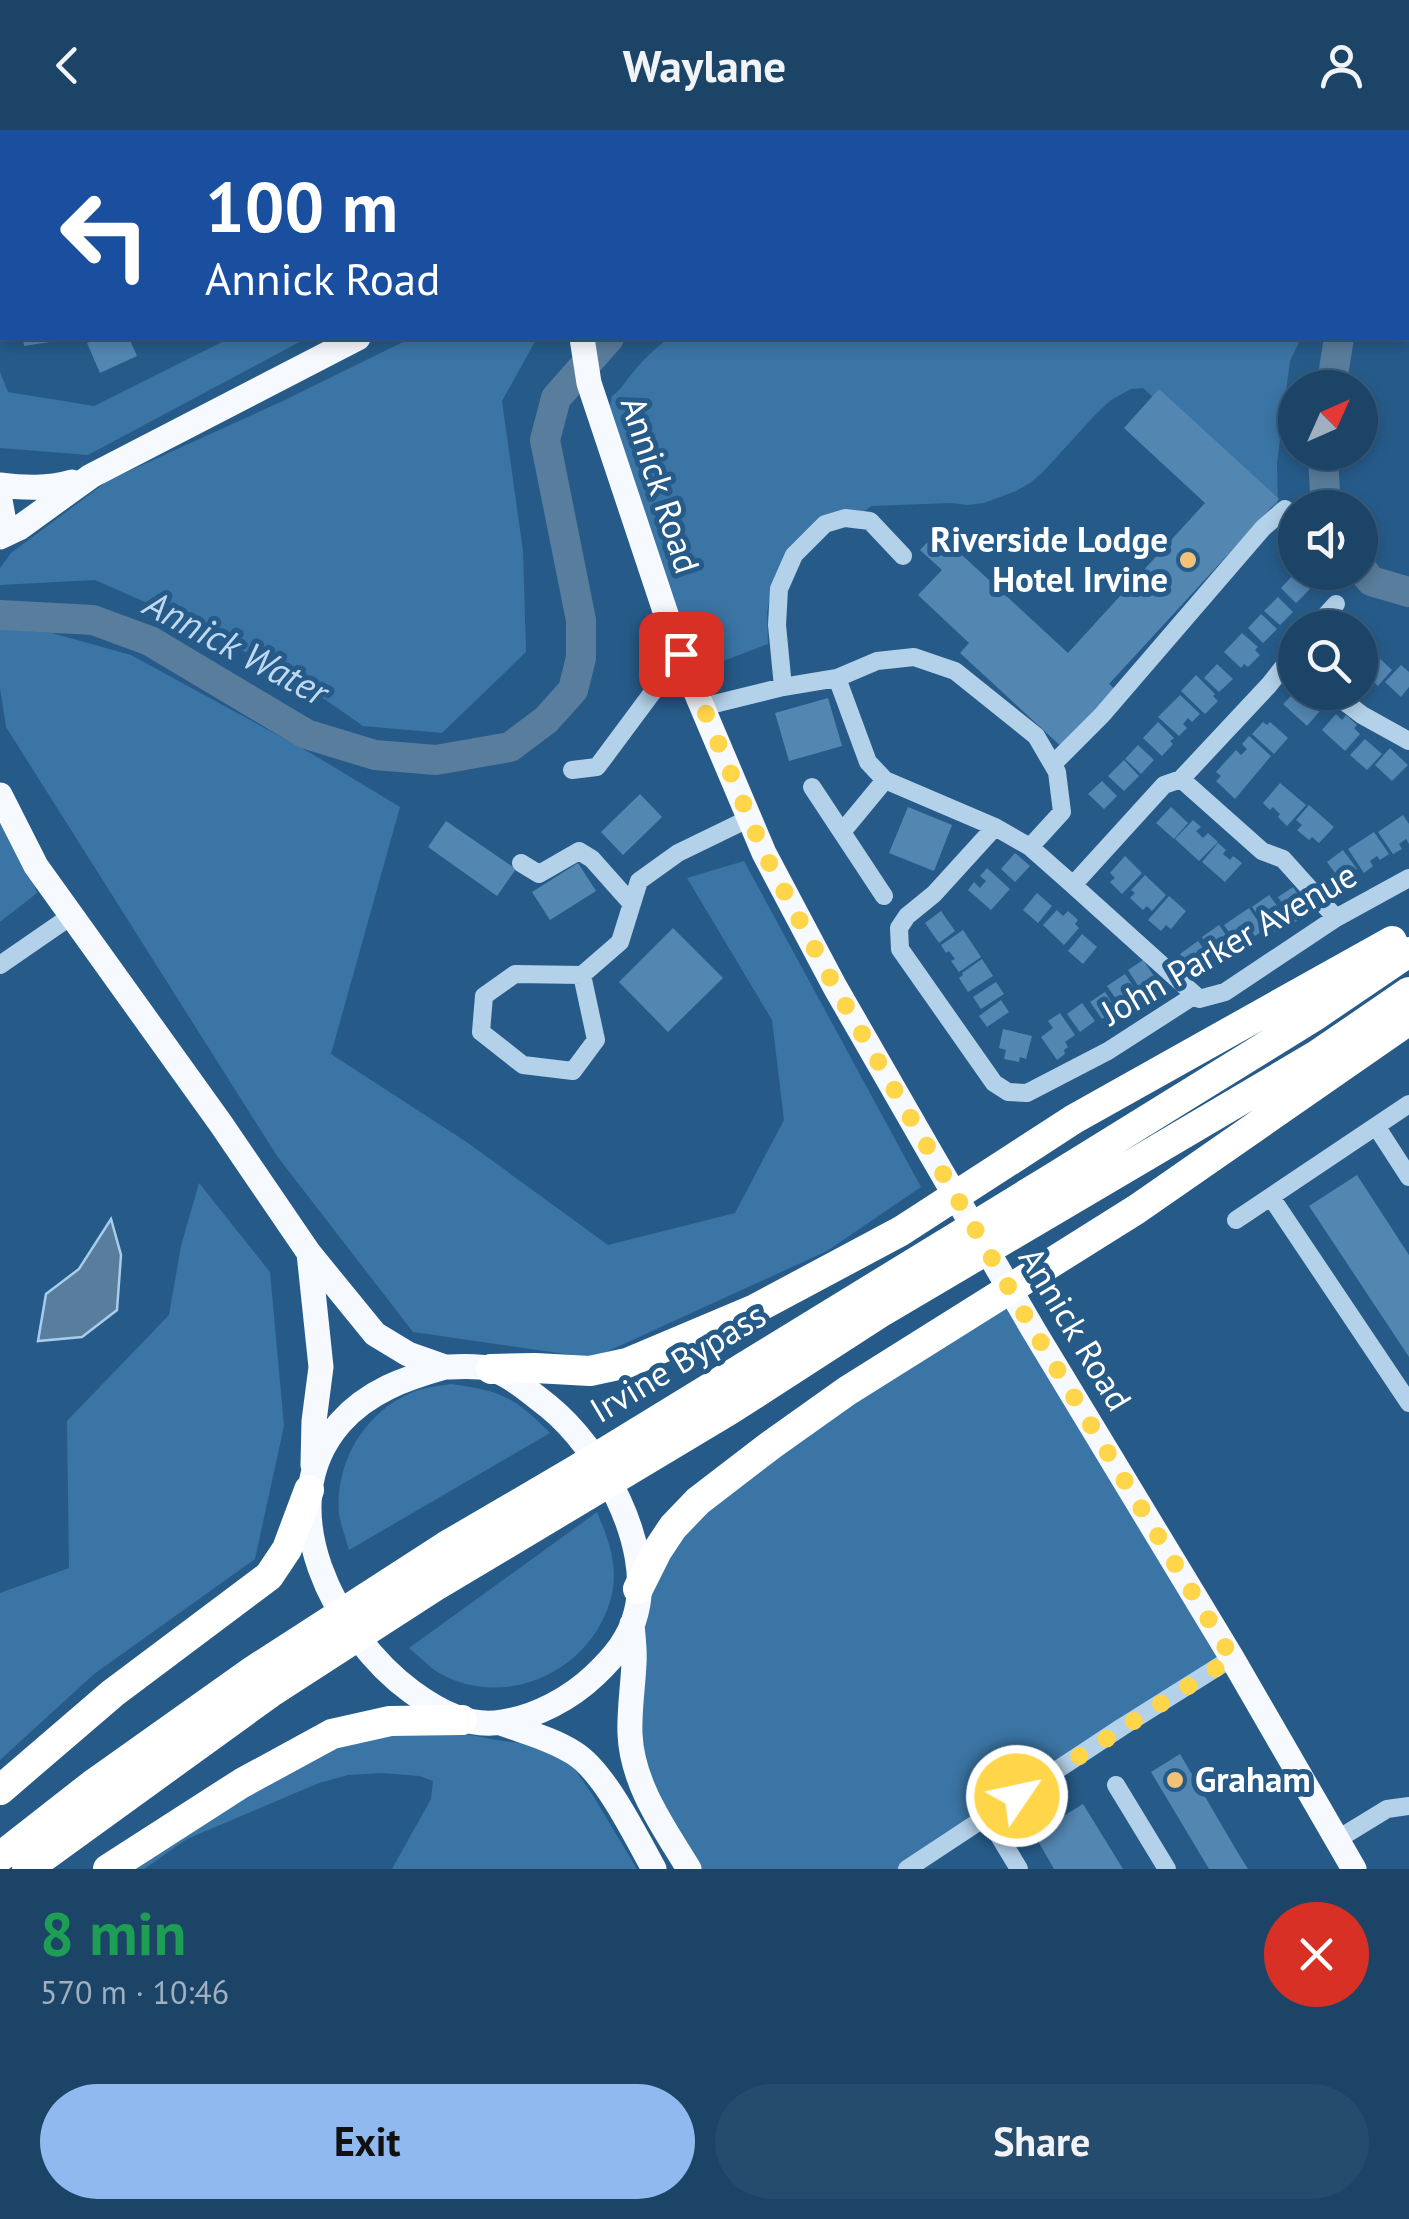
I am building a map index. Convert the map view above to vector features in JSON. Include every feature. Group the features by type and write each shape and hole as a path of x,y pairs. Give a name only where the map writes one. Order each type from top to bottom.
{"highway":[{"path":"491,1369 590,1371 626,1363 755,1308 901,1231 1074,1120 1409,931"},
{"name":"Irvine Bypass","path":"0,1857 254,1670 446,1546 1052,1179 1313,1017 1409,952"},
{"name":"Irvine Bypass","path":"28,1869 270,1693 434,1587 728,1411 883,1311 1318,1054 1409,992"},
{"path":"638,1590 673,1526 698,1501 771,1446 847,1391 1137,1208 1409,1020"},
{"path":"0,1790 113,1693 269,1576 287,1549 310,1482"},
{"path":"108,1869 242,1783 332,1734 390,1722 462,1720"}],"main road":[{"path":"0,537 19,528 91,476 354,340"},
{"name":"Annick Road","path":"582,340 589,384 681,654 764,853 931,1154 1354,1869"},
{"path":"0,485 52,488 91,476"},
{"path":"0,500 4,514 0,537"},
{"path":"0,795 36,866 222,1124 309,1253 375,1334 408,1354 445,1367 491,1369 534,1395 575,1431 607,1475 633,1540 638,1565 638,1602 622,1648 580,1690 528,1715 501,1723"},
{"path":"309,1253 321,1367 310,1482 315,1549 336,1606 375,1660 430,1705 462,1720 501,1723 576,1754 590,1766 620,1810 654,1869"},
{"path":"310,1482 324,1446 340,1423 369,1397 402,1380 445,1367"},
{"path":"632,1624 635,1659 630,1736 636,1769 655,1813 689,1869"}],"street":[{"path":"1052,764 1102,715 1278,515"},
{"path":"783,686 778,625 780,589 794,555 825,524 845,518 870,521 903,556"},
{"path":"1330,610 1336,604"},
{"path":"572,770 597,766 681,654"},
{"path":"702,707 783,686 837,678 877,661 914,656 955,671 1036,736 1057,772 1062,812 1030,847"},
{"path":"1074,886 1164,785 1181,778 1278,675"},
{"path":"837,678 868,762 884,780 1030,847 1195,995"},
{"path":"1357,710 1409,741"},
{"path":"1181,778 1262,850 1283,859 1336,918"},
{"path":"842,832 884,780"},
{"path":"812,786 884,896"},
{"path":"582,974 620,942 639,880 678,853 748,819"},
{"name":"John Parker Avenue","path":"995,828 934,894 907,916 899,928 900,949 994,1083 1008,1092 1028,1094 1108,1051 1195,995 1199,999 1226,992 1336,918 1409,878"},
{"path":"521,864 539,874 579,852 592,859 632,904"},
{"path":"0,965 72,916"},
{"path":"540,965 582,974 596,1040 574,1071 523,1065 481,1032 484,996 515,974 540,965"},
{"path":"1236,1220 1409,1104"},
{"path":"1376,1126 1409,1177"},
{"path":"1272,1197 1409,1404"},
{"path":"907,1869 1232,1658"},
{"path":"1116,1785 1166,1869"},
{"path":"1338,1839 1386,1809 1409,1806"},
{"path":"987,1816 1019,1869"}],"shaded area":[{"path":"226,340 303,340 88,455 0,448 0,372 8,392 94,406"},
{"path":"407,340 536,340 502,401 523,551 526,652 442,733 363,726 290,675 168,612 95,580 0,585 0,568 11,553 109,480"},
{"path":"666,340 1300,340 1289,370 1278,370 1278,512 1143,388 1131,389 1111,400 1042,473 1016,491 968,505 872,506 838,519 773,581 767,612 768,644 697,671 642,514 610,406 612,396"},
{"path":"0,629 52,633 131,655 400,807 331,1054 468,1143 608,1245 735,1213 784,1120 772,1020 687,878 744,861 921,1187 827,1251 593,1358 413,1332 277,1156 6,727 0,688"},
{"path":"0,790 37,893 0,922"},
{"path":"199,1183 270,1272 284,1426 255,1559 94,1674 0,1760 0,1593 69,1568 67,1421 169,1315 181,1246"},
{"path":"111,1219 121,1255 117,1310 82,1337 38,1341 46,1294 79,1269"},
{"path":"1010,1290 1232,1658 899,1869 692,1869 636,1769 635,1659 649,1567 683,1517"},
{"path":"451,1384 506,1398 550,1433 349,1550 340,1517 339,1493 342,1474 357,1440 396,1401 417,1390"},
{"path":"597,1512 612,1558 613,1588 605,1616 571,1660 548,1675 494,1688 466,1684 439,1673 409,1648"},
{"path":"466,1734 539,1745 573,1767 637,1869 392,1869 431,1799 433,1781 382,1773 348,1775 319,1783 187,1839 144,1869 113,1869 332,1735"}],"building":[{"path":"23,340 63,340 24,346"},
{"path":"130,340 137,356 100,373 87,343"},
{"name":"Riverside Lodge Hotel Irvine","path":"1159,389 1278,500 1109,684 1118,692 1065,750 960,653 969,643 918,595 942,570 920,550 937,532 1068,653 1205,503 1124,428"},
{"path":"1283,590 1309,590 1296,603"},
{"path":"1278,597 1291,610 1278,610 1278,623 1264,611"},
{"path":"1261,614 1277,629 1263,643 1248,628"},
{"path":"1242,633 1258,647 1255,650 1260,655 1248,667 1244,664 1241,668 1224,652"},
{"path":"1378,657 1392,670 1378,686"},
{"path":"1217,664 1233,679 1219,692 1204,678"},
{"path":"1401,665 1409,672 1409,687 1401,697 1385,682"},
{"path":"1196,675 1218,701 1205,714 1181,691"},
{"path":"1180,695 1200,714 1192,722 1188,718 1183,724 1187,728 1179,736 1158,717"},
{"path":"828,698 842,746 789,761 775,713"},
{"path":"1290,710 1321,710 1307,726"},
{"path":"1336,714 1342,720 1346,715 1360,734 1345,751 1322,730"},
{"path":"1158,722 1174,738 1162,756 1143,738"},
{"path":"1263,722 1270,722 1288,738 1274,754 1252,734"},
{"path":"1249,736 1271,756 1235,799 1216,781 1221,776 1216,772 1236,750 1241,755 1247,749 1242,744"},
{"path":"1365,739 1382,754 1367,770 1350,755"},
{"path":"1138,745 1154,760 1141,774 1125,759"},
{"path":"1390,748 1408,765 1392,781 1375,765"},
{"path":"1124,760 1139,776 1124,791 1108,776"},
{"path":"1102,781 1117,796 1104,809 1088,794"},
{"path":"1280,783 1306,805 1287,826 1273,807 1270,810 1263,803"},
{"path":"640,794 662,817 623,855 601,832"},
{"path":"1309,805 1334,827 1319,843 1297,830 1302,825 1296,820"},
{"path":"908,807 952,825 934,871 889,853"},
{"path":"1171,807 1188,823 1174,839 1156,823"},
{"path":"1403,815 1409,824 1409,844 1406,839 1399,844 1402,849 1393,854 1378,832"},
{"path":"1193,820 1201,827 1196,831 1203,838 1208,833 1218,842 1199,861 1175,839"},
{"path":"446,821 516,869 497,896 428,847"},
{"path":"1374,832 1389,854 1370,861 1373,866 1364,873 1348,849"},
{"path":"1218,843 1230,860 1233,856 1242,863 1225,882 1202,862"},
{"path":"1343,850 1357,869 1341,881 1327,862"},
{"path":"1015,853 1030,866 1015,882 1001,869"},
{"path":"1125,856 1142,873 1122,894 1110,882 1115,878 1110,873"},
{"path":"578,863 596,891 550,920 532,892"},
{"path":"987,868 1010,889 991,910 968,890 974,882 980,888 986,881 980,876"},
{"path":"1145,875 1166,895 1152,911 1147,906 1143,910 1130,898 1135,893 1131,890"},
{"path":"1293,887 1305,905 1302,907 1306,914 1295,922 1278,897"},
{"path":"1037,893 1052,906 1038,923 1023,910"},
{"path":"1269,895 1289,922 1275,932 1252,907"},
{"path":"1169,896 1186,911 1171,929 1166,925 1161,931 1148,920"},
{"path":"1249,908 1264,930 1255,936 1252,932 1239,947 1224,925"},
{"path":"1057,910 1063,916 1068,911 1078,920 1075,924 1079,928 1064,945 1043,925"},
{"path":"941,911 955,931 939,943 925,923"},
{"path":"1219,925 1238,952 1224,962 1202,937"},
{"path":"673,928 723,978 668,1032 619,982"},
{"path":"963,930 981,957 959,972 951,961 955,959 941,945"},
{"path":"1082,934 1097,947 1083,964 1068,951"},
{"path":"1198,941 1212,960 1193,973 1180,954"},
{"path":"982,959 993,976 968,992 959,978"},
{"path":"1143,960 1160,985 1156,987 1161,994 1149,1003 1128,970"},
{"path":"1125,974 1144,1002 1131,1011 1125,1003 1121,1006 1107,986"},
{"path":"996,982 1004,994 981,1009 973,997"},
{"path":"1105,992 1116,1009 1102,1019 1090,1002"},
{"path":"1001,1000 1009,1012 987,1027 979,1016"},
{"path":"1082,1003 1095,1021 1080,1032 1067,1014"},
{"path":"1060,1013 1075,1035 1065,1042 1065,1054 1057,1060 1041,1037 1053,1028 1048,1021"},
{"path":"1003,1029 1032,1036 1026,1059 1004,1059 1006,1050 999,1048"},
{"path":"1357,1175 1409,1255 1409,1357 1309,1206"},
{"path":"1180,1754 1248,1869 1209,1869 1151,1772"},
{"path":"1083,1804 1123,1869 1054,1869 1034,1834"}],"waterway":[{"name":"Annick Water","path":"0,615 93,620 150,641 306,734 375,755 436,760 510,747 546,720 573,690 581,658 581,620 545,440 556,398 607,340"},
{"name":"Annick Water","path":"1334,370 1339,340"},
{"name":"Annick Water","path":"1324,470 1325,490"},
{"name":"Annick Water","path":"1378,583 1409,592"}],"place":[{"name":"Riverside Lodge Hotel Irvine","path":"1188,560"},
{"name":"Graham","path":"1175,1780"}],"route":[{"path":"681,654 764,853 835,987 1034,1331 1232,1658 1017,1796"}]}
